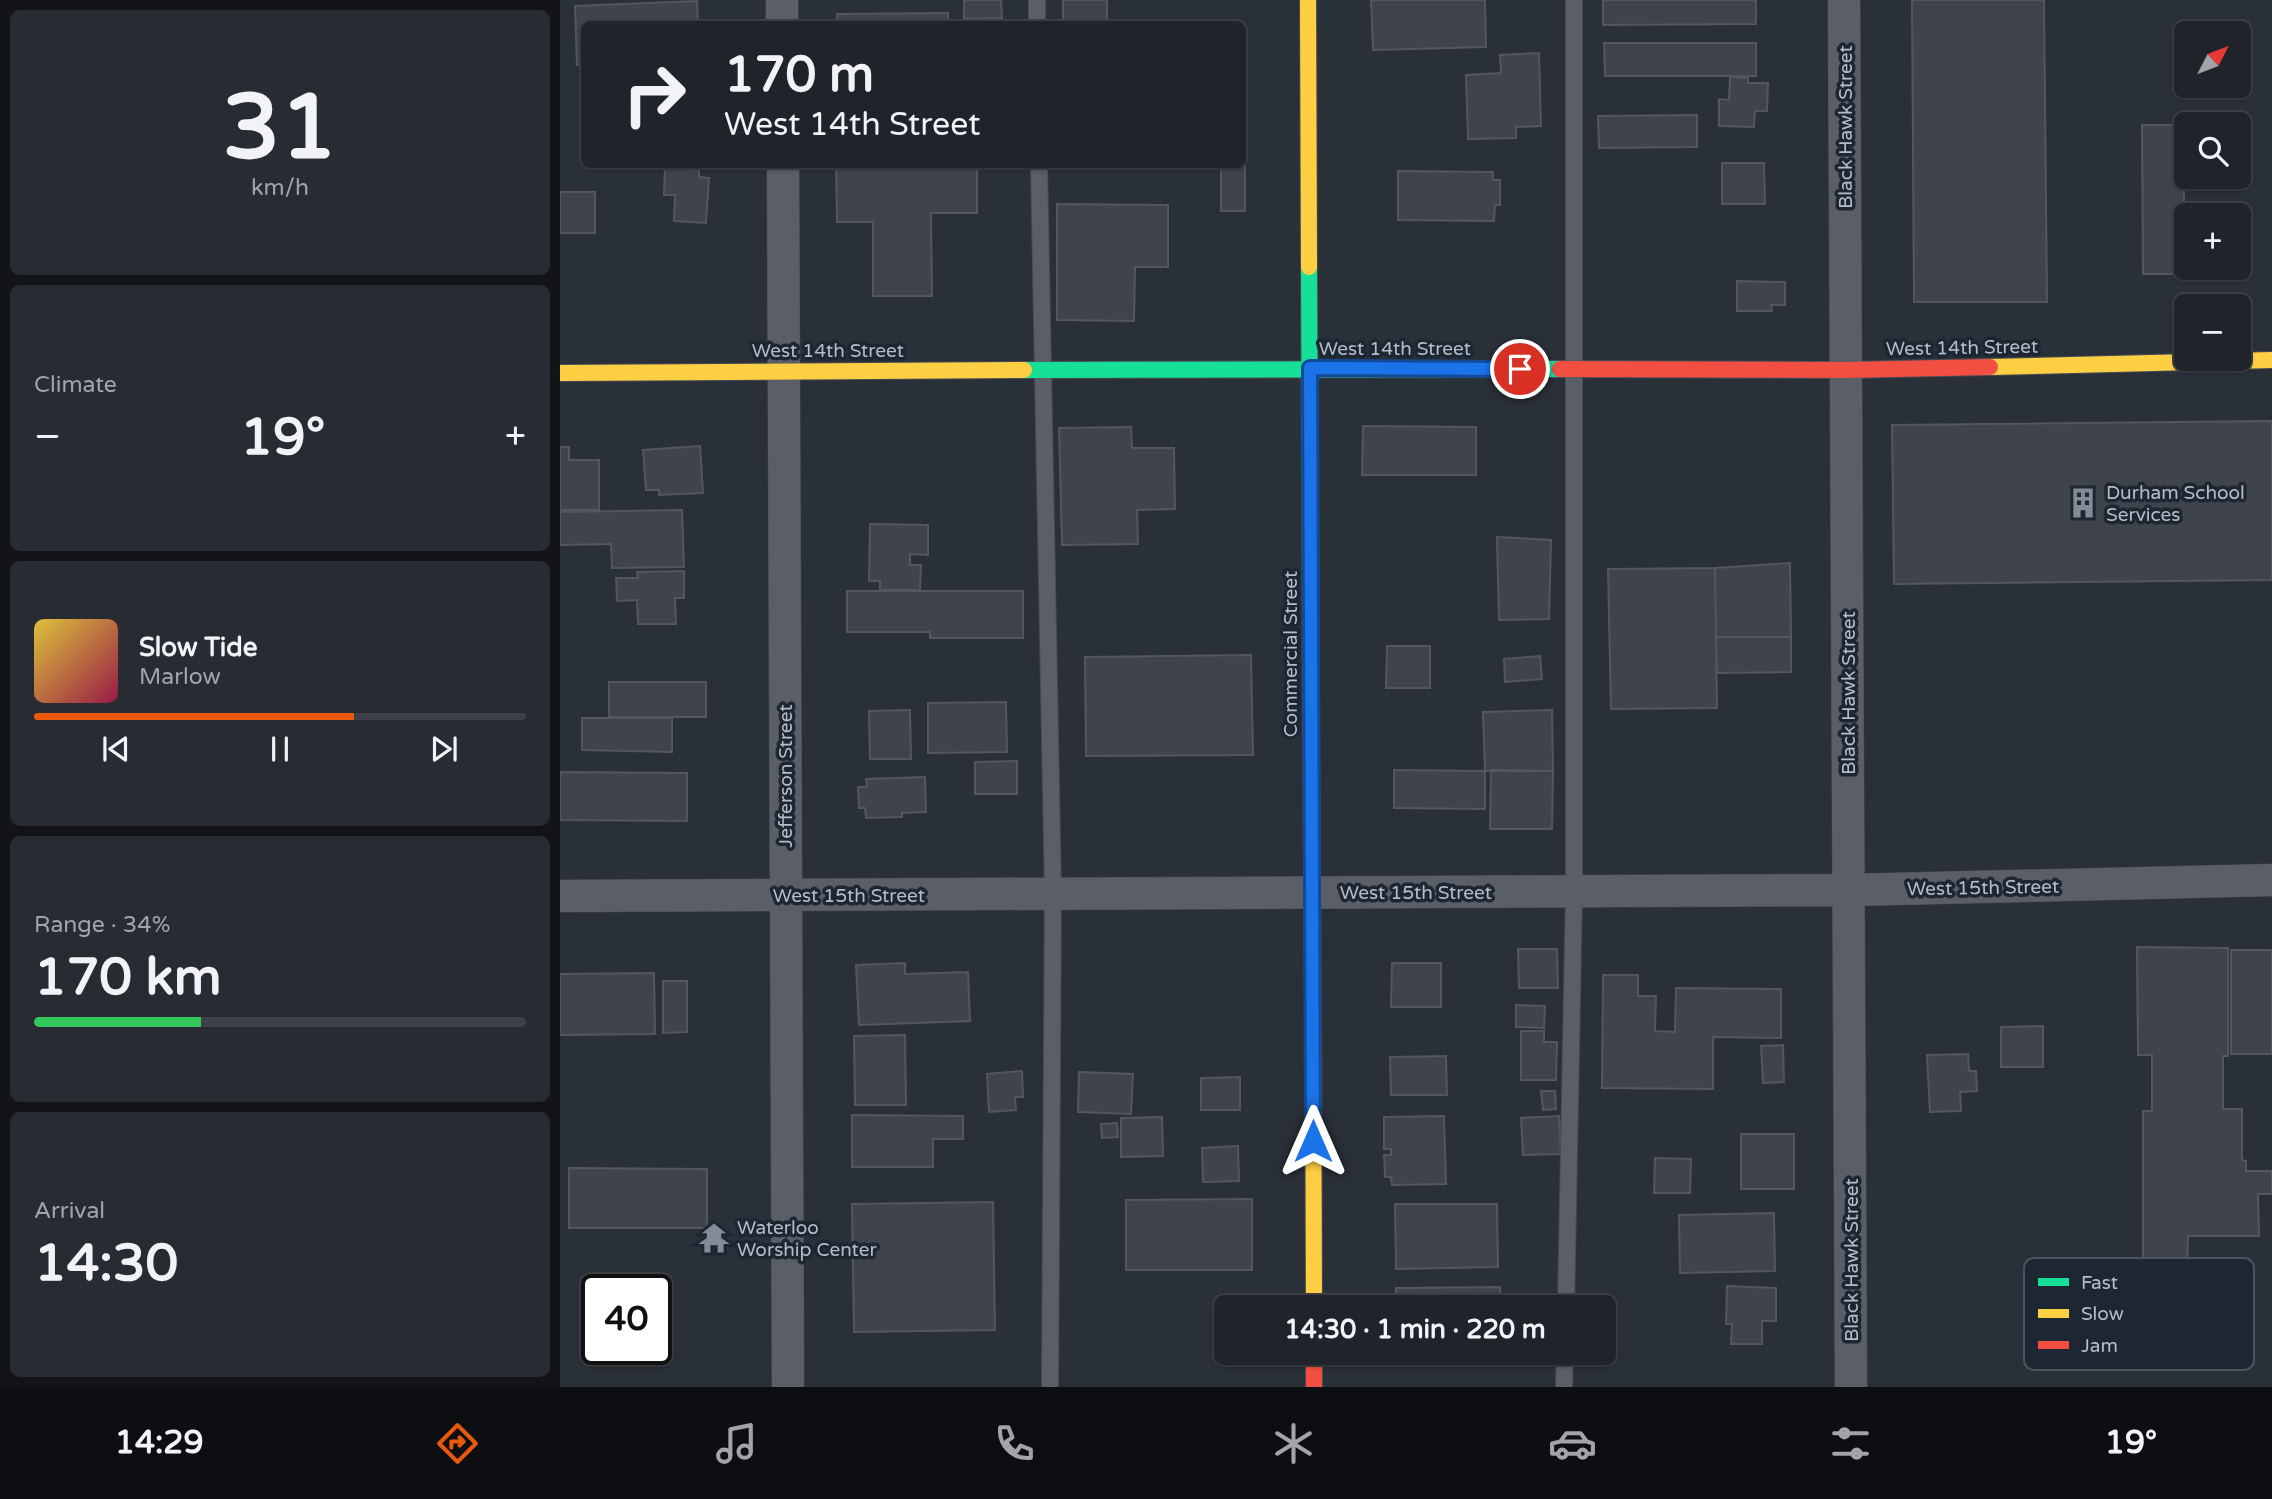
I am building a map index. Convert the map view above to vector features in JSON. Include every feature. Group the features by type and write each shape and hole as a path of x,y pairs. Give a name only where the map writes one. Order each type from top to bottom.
{"street":[{"path":"782,0 782,21"},
{"name":"Commercial Street","path":"1308,0 1314,1295"},
{"name":"Black Hawk Street","path":"1844,0 1851,1387"},
{"name":"Jefferson Street","path":"783,168 788,1387"},
{"name":"West 14th Street","path":"560,373 1310,368 1846,370 2272,360"},
{"name":"West 15th Street","path":"560,896 1849,890 2272,880"},
{"path":"1314,1365 1314,1387"}],"lane":[{"path":"1037,0 1037,21"},
{"path":"1566,1295 1574,891 1574,0"},
{"path":"1039,168 1053,894 1050,1387"},
{"path":"1564,1387 1565,1365"}],"building":[{"path":"964,0 1001,0 1002,18 964,19"},
{"path":"1063,0 1107,0 1107,21 1063,21"},
{"path":"1371,0 1485,0 1486,47 1373,50"},
{"path":"1603,0 1756,0 1756,24 1603,25"},
{"path":"1912,0 2044,0 2047,302 1914,302"},
{"path":"697,1 698,21 581,21 581,65 577,65 575,6"},
{"path":"948,13 948,21 837,21 837,14"},
{"path":"1604,43 1756,43 1756,76 1605,76"},
{"path":"1539,53 1541,126 1516,127 1516,138 1468,139 1466,75 1501,73 1500,55"},
{"path":"1730,77 1748,78 1748,83 1768,83 1767,111 1755,111 1754,127 1719,126 1719,99 1729,100"},
{"path":"1697,115 1697,147 1599,148 1598,116"},
{"path":"2142,125 2174,125 2174,189 2184,189 2184,203 2174,203 2174,274 2143,274"},
{"path":"1722,163 1764,163 1765,204 1722,204"},
{"path":"665,168 699,170 699,177 709,178 706,223 674,221 675,195 664,195"},
{"path":"836,168 977,168 977,213 931,213 932,296 873,296 873,222 837,222"},
{"path":"1221,168 1245,168 1245,211 1221,211"},
{"path":"1398,171 1493,172 1493,180 1500,180 1500,205 1495,205 1494,221 1398,220"},
{"path":"560,192 595,192 595,233 560,233"},
{"path":"1057,204 1168,205 1168,267 1135,267 1134,321 1057,320"},
{"path":"1737,281 1785,282 1785,305 1771,305 1772,311 1737,311"},
{"name":"Durham School Services","path":"2272,421 2272,580 1894,584 1892,425"},
{"path":"1363,426 1476,427 1476,475 1362,475"},
{"path":"1131,427 1132,448 1174,448 1175,509 1137,510 1138,544 1062,545 1059,428"},
{"path":"700,446 703,493 659,495 659,490 646,490 643,450"},
{"path":"560,447 569,447 569,460 599,460 599,510 560,510"},
{"path":"682,510 684,567 612,568 611,544 560,545 560,512"},
{"path":"870,524 928,525 928,555 910,554 910,565 921,565 920,590 880,590 880,581 869,581"},
{"path":"1497,537 1551,540 1549,619 1499,620"},
{"path":"1790,563 1791,637 1716,637 1715,568"},
{"path":"1715,568 1717,708 1611,709 1608,569"},
{"path":"684,571 684,598 675,598 676,624 638,624 637,600 617,601 616,578 638,578 637,572"},
{"path":"847,591 1023,591 1023,638 930,638 930,632 847,632"},
{"path":"1716,637 1791,637 1791,672 1717,673"},
{"path":"1387,646 1430,646 1430,688 1386,688"},
{"path":"1251,655 1253,755 1086,756 1085,657"},
{"path":"1540,656 1542,679 1505,682 1504,659"},
{"path":"609,682 706,682 706,717 609,717"},
{"path":"1006,702 1007,752 928,753 928,703"},
{"path":"910,710 911,759 870,759 869,711"},
{"path":"1552,710 1553,771 1485,771 1483,712"},
{"path":"582,718 672,718 672,752 582,750"},
{"path":"1017,761 1017,794 975,794 975,762"},
{"path":"1394,770 1485,771 1485,809 1394,808"},
{"path":"1491,770 1553,771 1552,829 1490,829"},
{"path":"560,772 687,773 687,821 560,820"},
{"path":"925,777 926,812 902,813 902,817 866,818 865,808 859,808 858,787 867,787 866,779"},
{"path":"2137,947 2228,948 2228,1056 2223,1056 2223,1109 2242,1109 2242,1160 2246,1161 2246,1171 2272,1171 2272,1194 2258,1194 2259,1236 2188,1236 2187,1258 2143,1258 2143,1111 2152,1111 2152,1055 2138,1055"},
{"path":"1518,949 1557,949 1558,988 1519,988"},
{"path":"2231,950 2272,950 2272,1054 2231,1054"},
{"path":"905,963 905,974 968,972 970,1021 859,1025 856,965"},
{"path":"1392,963 1441,963 1441,1007 1391,1007"},
{"path":"654,973 655,1034 560,1035 560,974"},
{"path":"1603,975 1638,975 1638,996 1656,996 1655,1031 1675,1032 1676,988 1781,989 1781,1038 1713,1037 1713,1089 1602,1088"},
{"path":"663,981 687,981 687,1032 663,1033"},
{"path":"1516,1005 1545,1006 1544,1028 1516,1027"},
{"path":"2043,1026 2043,1067 2001,1067 2001,1027"},
{"path":"1521,1031 1544,1031 1544,1042 1557,1042 1556,1080 1521,1080"},
{"path":"905,1035 906,1105 855,1105 854,1036"},
{"path":"1783,1045 1784,1082 1763,1083 1761,1046"},
{"path":"1968,1054 1969,1071 1976,1071 1977,1091 1960,1092 1961,1111 1930,1112 1927,1055"},
{"path":"1446,1056 1447,1095 1391,1095 1390,1057"},
{"path":"1022,1071 1023,1097 1015,1097 1016,1110 989,1112 987,1074"},
{"path":"1079,1072 1133,1074 1131,1114 1078,1112"},
{"path":"1240,1077 1240,1110 1201,1110 1201,1078"},
{"path":"1541,1091 1555,1091 1556,1109 1543,1110"},
{"path":"852,1115 963,1116 963,1139 933,1139 933,1167 852,1167"},
{"path":"1444,1116 1446,1184 1392,1185 1391,1177 1385,1177 1384,1155 1391,1155 1391,1149 1384,1149 1384,1117"},
{"path":"1559,1116 1561,1154 1523,1155 1521,1118"},
{"path":"1162,1117 1163,1156 1121,1157 1121,1118"},
{"path":"1117,1123 1118,1137 1102,1138 1101,1124"},
{"path":"1741,1134 1794,1134 1794,1189 1741,1189"},
{"path":"1238,1146 1239,1181 1203,1182 1202,1148"},
{"path":"1655,1158 1691,1159 1690,1193 1654,1193"},
{"path":"569,1168 707,1169 707,1228 569,1228"},
{"path":"1252,1199 1252,1270 1126,1270 1126,1200"},
{"path":"993,1202 995,1330 854,1332 852,1204"},
{"path":"1395,1204 1497,1204 1498,1267 1396,1269"},
{"path":"1774,1213 1775,1271 1680,1273 1679,1215"},
{"path":"1727,1286 1776,1288 1776,1321 1762,1321 1762,1344 1731,1344 1732,1324 1726,1324"},
{"path":"1500,1287 1500,1295 1396,1295 1396,1288"}],"traffic: fast":[{"path":"1309,267 1311,723"},
{"path":"1024,370 1560,369"}],"traffic: slow":[{"path":"1308,0 1309,267"},
{"path":"1990,367 2272,360"},
{"path":"560,373 1024,370"},
{"path":"1313,1014 1314,1295"}],"traffic: jam":[{"path":"1560,369 1846,370 1990,367"},
{"path":"1311,723 1313,1014"},
{"path":"1314,1365 1314,1387"}],"place":[{"name":"Durham School Services","path":"2083,503"},
{"name":"Waterloo Worship Center","path":"714,1238"}],"route":[{"path":"1313,1141 1310,368 1520,369"}]}
